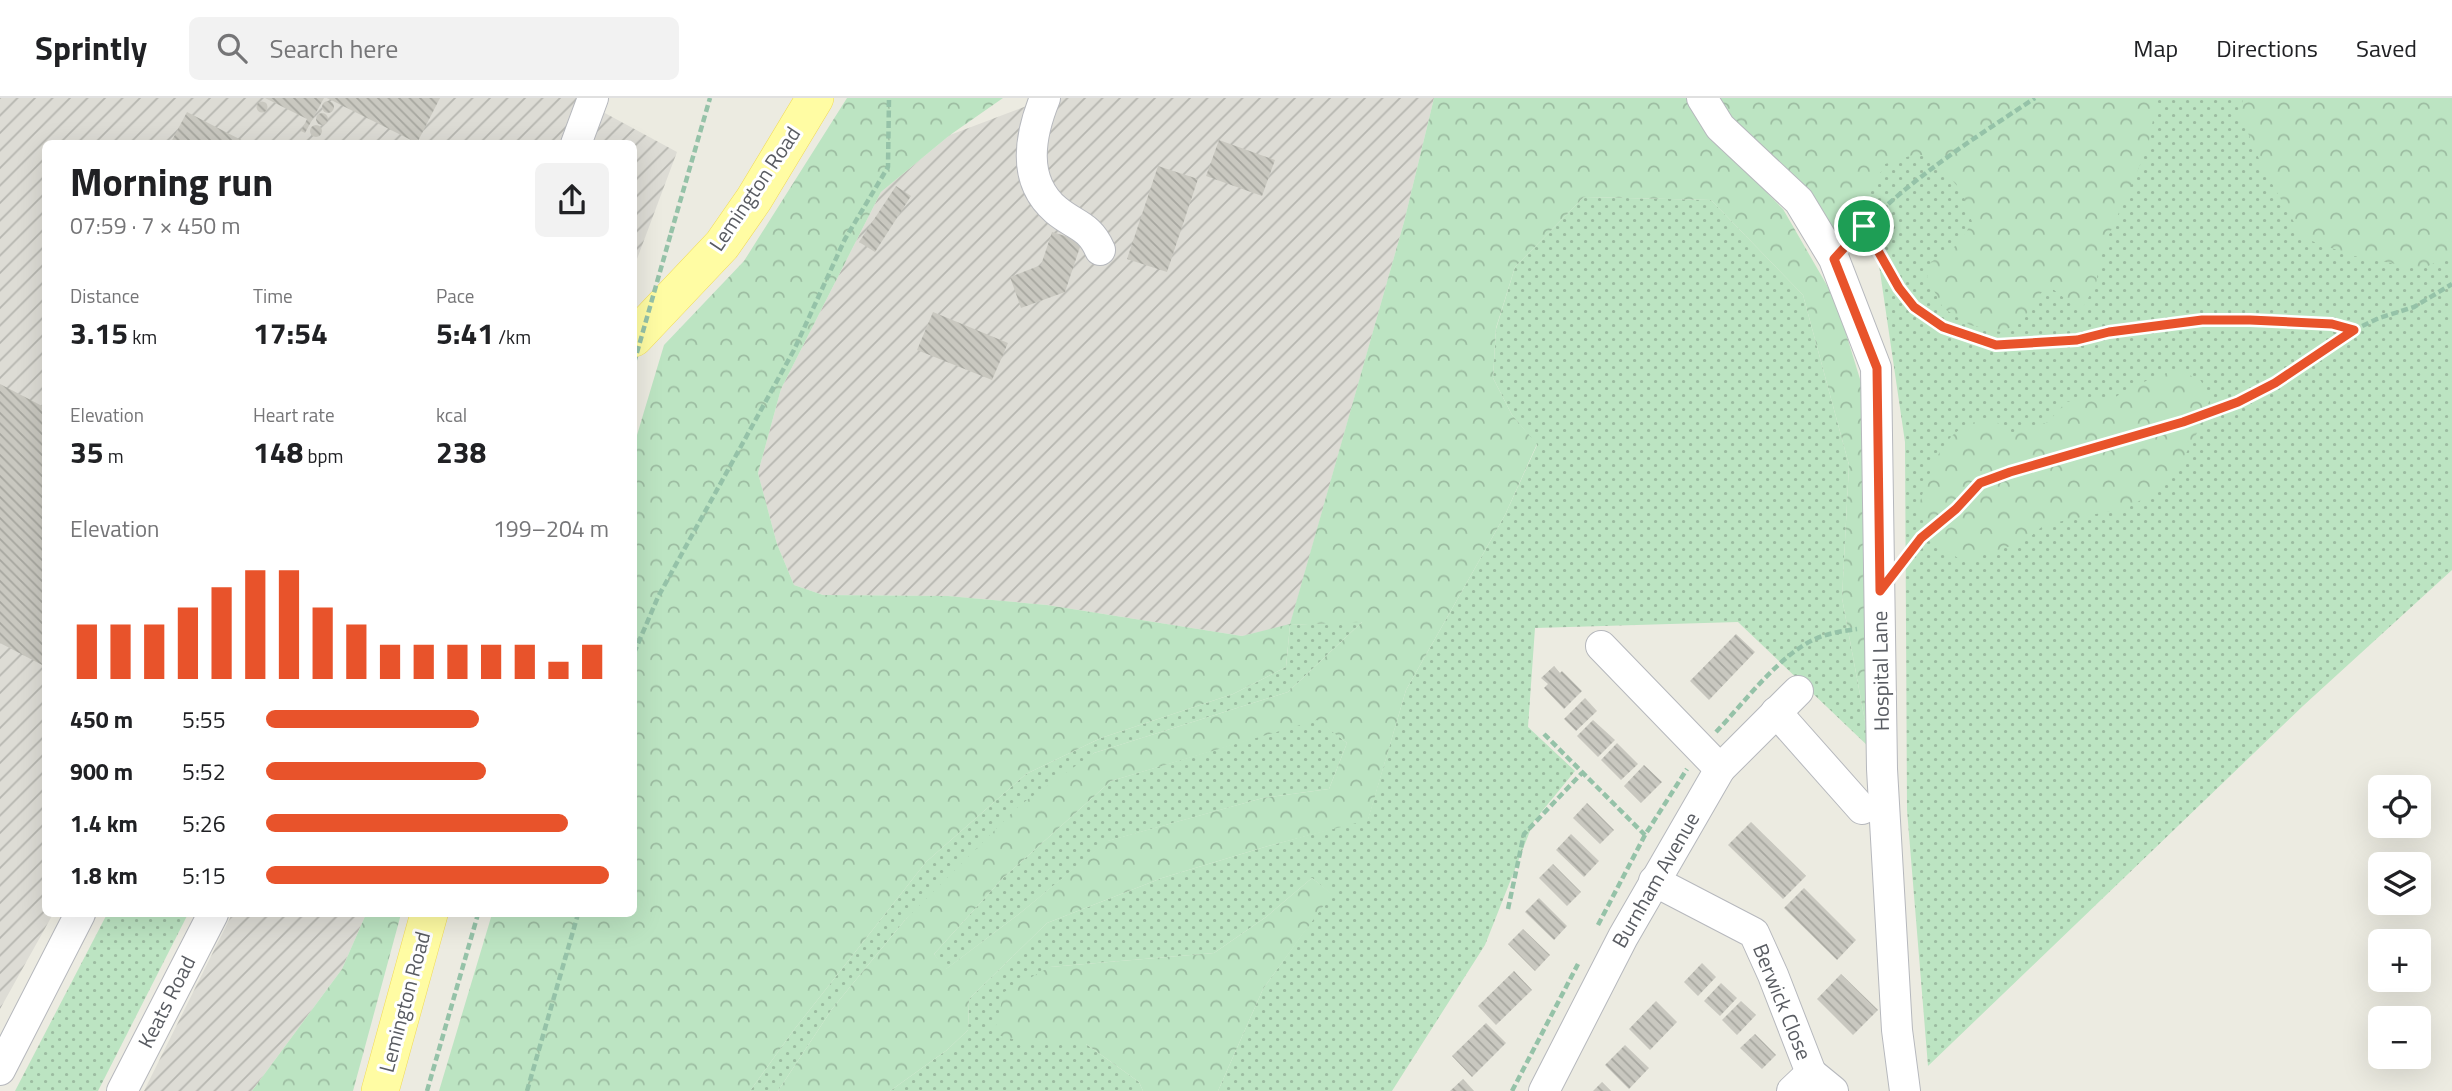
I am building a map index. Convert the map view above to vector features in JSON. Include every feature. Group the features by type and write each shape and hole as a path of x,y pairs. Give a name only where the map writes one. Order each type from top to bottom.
{"main road":[{"name":"Lemington Road","path":"637,335 722,245 754,199 815,98"},
{"name":"Lemington Road","path":"380,1091 428,917"}],"street":[{"path":"577,140 593,98"},
{"path":"1045,98 1036,121 1030,150 1036,181 1054,209 1093,235 1100,250"},
{"name":"Hospital Lane","path":"1702,98 1720,127 1799,201 1834,259 1877,368 1882,769 1897,1030 1905,1091"},
{"path":"1601,646 1720,769"},
{"name":"Burnham Avenue","path":"1544,1091 1623,937 1720,769 1798,691"},
{"path":"1776,712 1862,809"},
{"name":"Berwick Close","path":"1654,881 1754,933 1773,975 1812,1085"},
{"path":"0,1070 78,917"},
{"name":"Keats Road","path":"122,1091 211,917"}],"path":[{"path":"637,352 710,98"},
{"path":"637,644 658,597 794,350 845,239 888,167 889,98"},
{"path":"1834,259 1903,189 2035,98"},
{"path":"1864,226 1899,288 1914,307 1943,327 1996,345 2077,340 2109,332 2202,320 2332,324 2354,330"},
{"path":"1880,591 1921,538 1956,509 1980,483 2183,422 2238,402 2275,383 2354,330 2379,318 2414,307 2452,284"},
{"path":"1544,734 1645,835"},
{"path":"1508,909 1524,834 1582,773"},
{"path":"427,1091 477,917"},
{"path":"527,1091 577,917"}],"shaded area":[{"path":"0,98 577,98 677,152 637,259 637,140 42,140 42,917 51,917 0,1009"},
{"path":"1048,98 1434,98 1404,222 1290,625 1242,636 1047,605 948,596 823,595 794,585 777,544 758,473 781,389 881,192 950,135"},
{"path":"231,917 365,917 342,969 252,1091 144,1091"}],"green space":[{"path":"847,98 1003,98 950,135 881,192 781,389 758,473 777,544 794,585 823,595 948,596 1047,605 1242,636 1290,624 1404,222 1434,98 1686,98 1702,126 1783,209 1836,301 1864,392 1870,748 1842,598 1849,465 1803,295 1711,200 1584,197 1515,267 1496,328 1493,378 1512,415 1537,444 1505,515 1406,690 1368,820 1162,878 1047,923 969,999 968,1030 947,1050 890,1091 778,1091 832,1009 905,920 1020,805 1094,753 1288,692 1362,622 1290,625 1286,667 1233,694 1101,738 1026,774 926,862 793,1031 750,1091 439,1091 491,917 637,917 637,435 664,345 744,261","holes":["1317,720 1347,743 1329,789 1263,798 1107,841 1019,914 946,969 934,954 1002,879 1111,781"]},
{"path":"1714,98 2452,98 2452,570 2304,705 1928,1066 1907,810 1905,442 1878,258 1852,220"},
{"path":"1714,98 2157,98 2148,147 2101,253 2096,284 2081,311 2054,290 2044,289 2021,322 2001,332 1970,325 1943,308 1927,277 1931,262 1960,243 1972,222 1961,190 1929,155 1913,155 1885,164 1867,199 1836,245 1731,125"},
{"path":"2243,98 2452,98 2452,189 2448,197 2452,208 2451,255 2422,269 2354,256 2303,238 2262,166 2240,114"},
{"path":"1584,197 1711,200 1803,295 1849,465 1842,598 1870,748 1738,622 1535,628 1528,727 1575,771 1534,821 1485,945 1392,1091 1218,1091 1263,989 1331,894 1312,878 1266,917 1214,953 1050,967 1031,1044 1086,1044 1139,1082 1143,1091 890,1091 947,1050 968,1030 969,999 1047,923 1162,878 1368,819 1406,690 1505,515 1537,445 1512,415 1493,378 1496,329 1515,267"},
{"path":"2178,369 2201,381 2210,399 2197,433 2163,487 2129,507 2044,525 2025,541 1963,562 1936,542 1917,511 1936,459 1952,436 1962,428 1977,421 1997,422 2009,434 2048,422 2066,402 2091,398 2110,401 2130,387"},
{"path":"1363,621 1288,692 1094,753 905,920 832,1009 778,1091 750,1091 793,1031 926,862 1026,774 1101,738 1233,694 1286,667 1290,625"},
{"path":"1317,719 1347,743 1329,789 1263,798 1108,841 945,970 934,954 1002,879 1111,781"},
{"path":"1312,878 1332,894 1263,989 1218,1091 1143,1091 1139,1082 1086,1044 1031,1044 994,1034 1004,992 1050,967 1214,953 1266,917"},
{"path":"105,917 186,917 98,1091 15,1091"},
{"path":"365,917 400,917 353,1091 252,1091 342,969"}],"building":[{"path":"265,98 324,98 305,133 301,131 307,119"},
{"path":"327,98 440,98 419,140 411,140"},
{"path":"262,101 268,107 262,113 256,107"},
{"path":"328,101 334,107 328,113 322,107"},
{"path":"187,112 241,140 172,140"},
{"path":"322,113 328,119 322,125 316,119"},
{"path":"316,125 322,131 316,137 310,131"},
{"path":"1219,140 1275,160 1262,196 1206,176"},
{"path":"1158,166 1198,179 1167,272 1127,259"},
{"path":"896,186 911,196 875,252 859,242"},
{"path":"1052,232 1082,241 1065,292 1021,308 1010,277 1041,265"},
{"path":"933,312 1008,343 992,380 917,350"},
{"path":"0,384 42,406 42,665 0,643"},
{"path":"1736,634 1755,652 1709,700 1690,681"},
{"path":"1554,666 1582,691 1564,709 1544,688 1548,684 1541,678"},
{"path":"1585,698 1597,711 1576,731 1564,719"},
{"path":"1593,720 1615,740 1598,757 1577,736"},
{"path":"1617,743 1638,764 1621,780 1601,760"},
{"path":"1644,765 1662,782 1641,803 1624,786"},
{"path":"1587,803 1614,830 1600,844 1573,818"},
{"path":"1751,822 1806,876 1783,899 1728,845"},
{"path":"1571,834 1599,861 1584,877 1556,850"},
{"path":"1553,864 1581,892 1567,906 1539,878"},
{"path":"1804,888 1856,940 1837,960 1784,908"},
{"path":"1539,898 1567,926 1554,940 1525,912"},
{"path":"1523,929 1550,955 1535,971 1508,944"},
{"path":"1702,963 1716,977 1698,996 1684,982"},
{"path":"1514,971 1532,990 1496,1025 1478,1006"},
{"path":"1841,974 1878,1010 1853,1035 1817,999"},
{"path":"1721,983 1737,998 1720,1016 1704,1001"},
{"path":"1656,1001 1677,1022 1650,1050 1629,1029"},
{"path":"1741,1001 1756,1015 1737,1035 1722,1020"},
{"path":"1486,1023 1506,1043 1472,1077 1452,1056"},
{"path":"1755,1034 1776,1055 1762,1069 1740,1048"},
{"path":"1625,1045 1649,1068 1629,1089 1605,1065"},
{"path":"1463,1079 1474,1091 1450,1091"},
{"path":"1602,1082 1611,1091 1593,1091"}],"route":[{"path":"1864,226 1899,288 1914,307 1943,327 1996,345 2077,340 2109,332 2202,320 2332,324 2354,330 2275,383 2238,402 2183,422 1980,483 1956,509 1921,538 1880,591 1877,368 1834,259 1864,226"}]}
